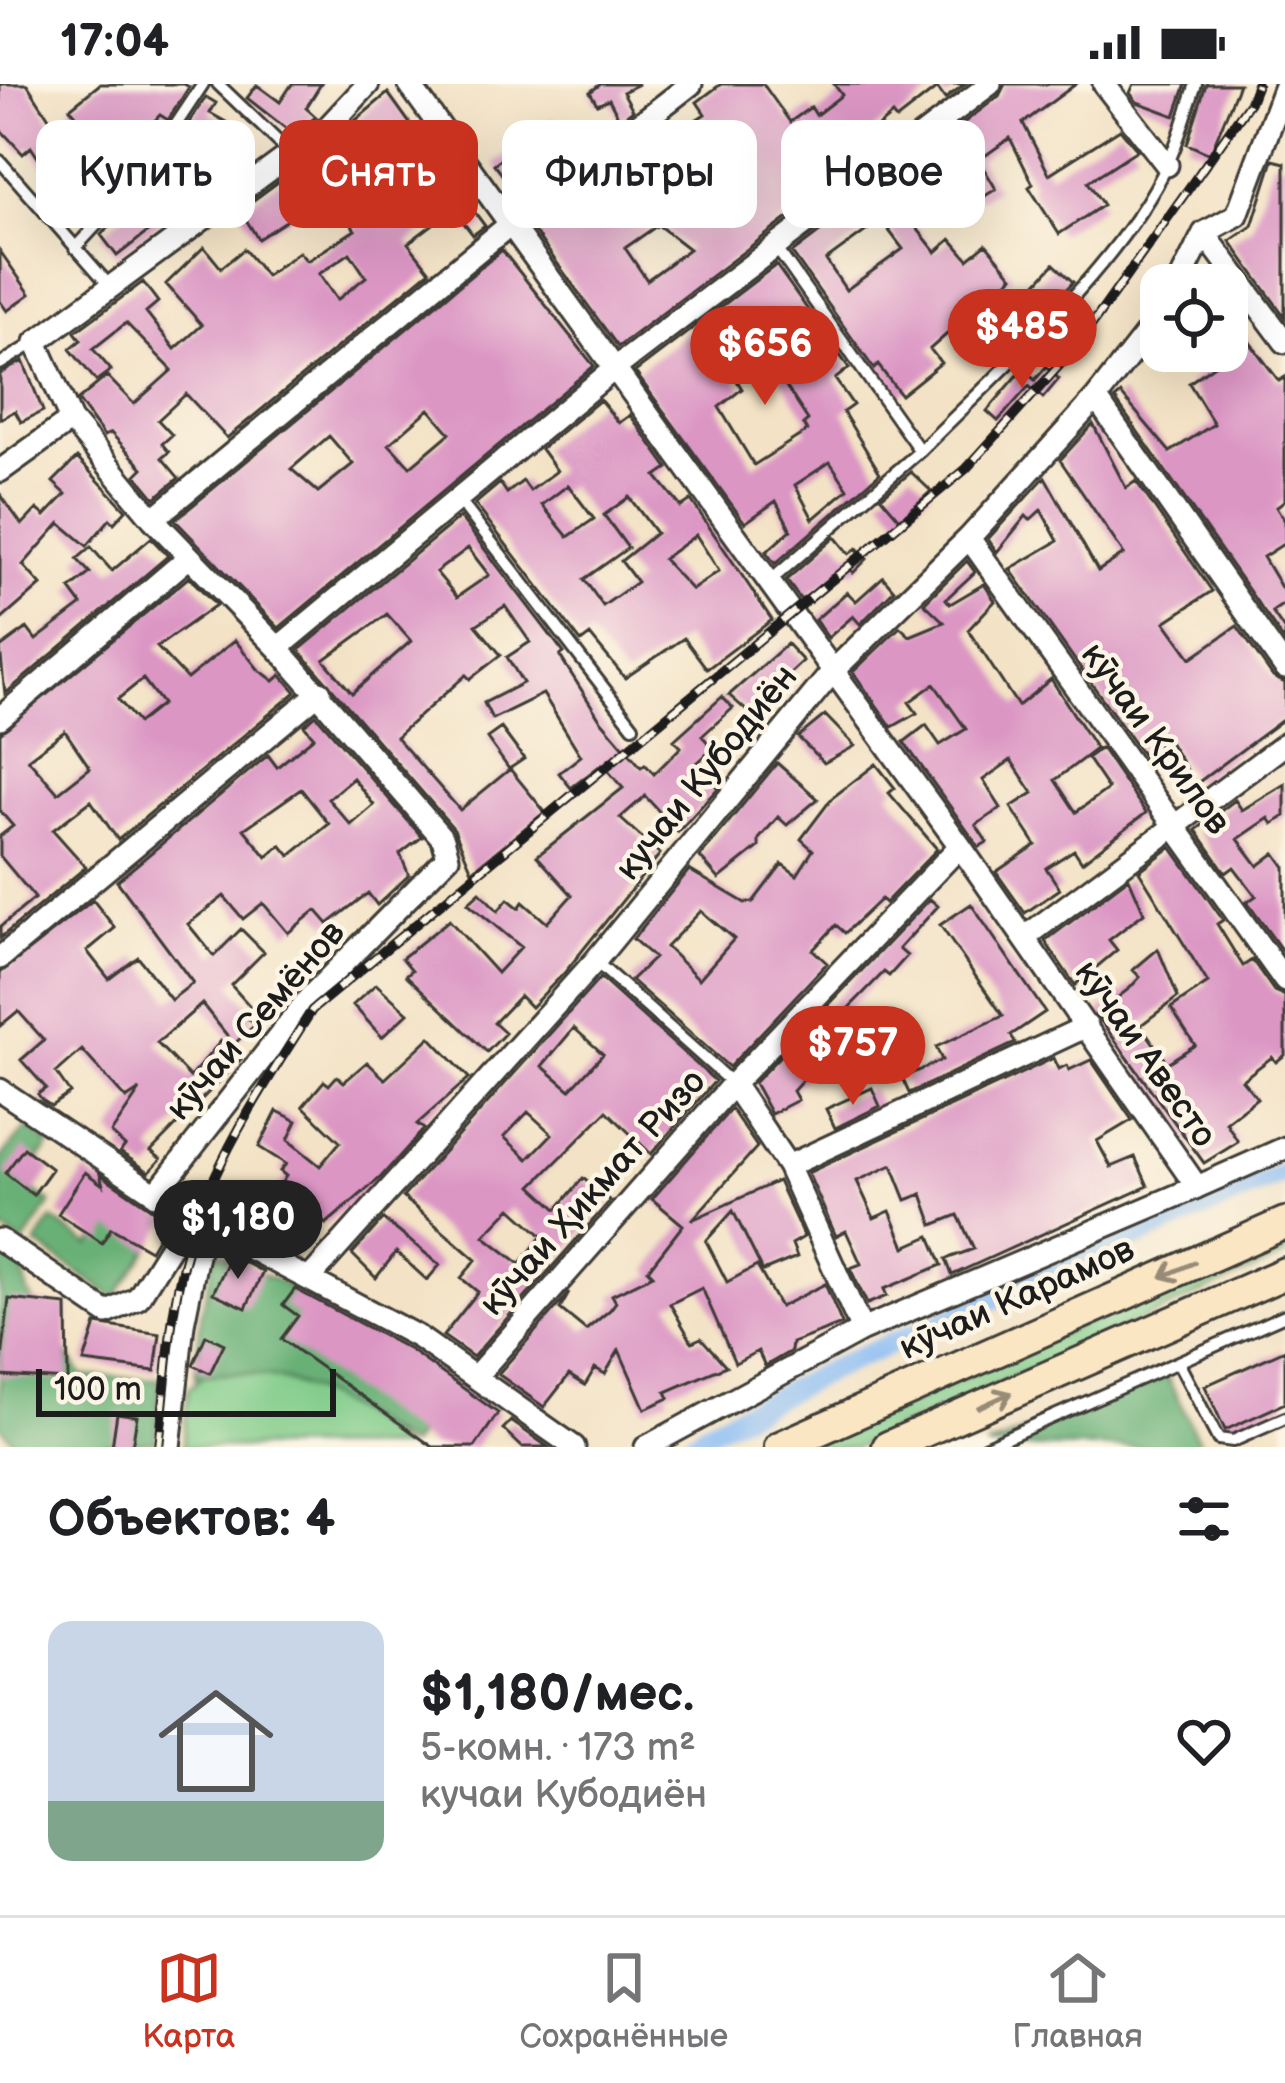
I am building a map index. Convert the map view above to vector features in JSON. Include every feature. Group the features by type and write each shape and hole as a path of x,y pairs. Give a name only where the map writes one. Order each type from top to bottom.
{"main road":[{"name":"кӯчаи Карамов","path":"781,1447 1285,1222"},
{"path":"888,1447 1285,1274"}],"street":[{"path":"335,120 368,84"},
{"name":"кӯчаи Авесто","path":"409,84 502,217"},
{"path":"645,120 691,84"},
{"path":"278,648 614,369 990,84"},
{"path":"1104,84 1167,165"},
{"path":"1188,264 1204,232 1237,215 1285,86"},
{"path":"0,958 320,692 153,519 71,420 36,342 108,284 279,164"},
{"path":"153,519 506,228"},
{"name":"кӯчаи Авесто","path":"509,228 960,846 1196,1187 1285,1148"},
{"path":"1204,232 1285,342"},
{"name":"кучаи Кубодиён","path":"309,1279 595,962 833,671 969,538 1096,398 1140,342"},
{"path":"1096,398 1285,668"},
{"path":"0,472 71,420"},
{"name":"кӯчаи Крилов","path":"969,538 1285,980"},
{"path":"0,718 188,557"},
{"name":"кӯчаи Семёнов","path":"155,1195 310,998 444,867 448,848 443,839 320,692"},
{"path":"1024,938 1285,744"},
{"name":"кӯчаи Ҳикмат Ризо","path":"476,1376 733,1084 960,846"},
{"path":"788,1166 1087,1026"},
{"path":"733,1084 788,1166 862,1330"},
{"path":"0,1090 155,1195 418,1337 574,1447"},
{"path":"646,1447 862,1330 1196,1187"},
{"path":"0,1240 107,1313 138,1298 197,1218"},
{"path":"169,1447 197,1218"}],"lane":[{"path":"75,248 142,176 203,84"},
{"path":"218,84 279,143"},
{"path":"769,582 920,451 1094,267 1167,165 1196,84"},
{"path":"0,161 108,284"},
{"path":"776,246 920,451"},
{"path":"0,364 36,342"},
{"path":"459,500 633,726"},
{"path":"595,962 733,1084"},
{"path":"984,1447 1285,1316"},
{"path":"1179,1364 1218,1439 1233,1441 1285,1418"}],"green space":[{"path":"27,1128 50,1144 22,1183 51,1203 23,1244 0,1228 0,1159"},
{"path":"110,1216 152,1244 115,1298 36,1244 52,1219 90,1245"},
{"path":"1285,1234 1285,1256 855,1447 806,1447"},
{"path":"0,1246 22,1258 27,1291 82,1376 160,1379 156,1442 18,1447 0,1426"},
{"path":"216,1251 367,1329 452,1385 410,1446 333,1400 283,1380 256,1374 195,1378 201,1314"},
{"path":"257,1331 402,1447 183,1447 188,1389"},
{"path":"1167,1377 1202,1447 986,1447"}],"building":[{"path":"0,84 27,84 50,120 36,120 36,155 31,147 23,154 0,129"},
{"path":"100,84 189,87 168,120 160,115 155,120 80,120 70,108"},
{"path":"292,84 321,84 306,108 316,117 312,120 279,123 247,98 257,85 280,102"},
{"path":"601,84 639,84 623,92 633,110 620,120 609,99 597,104 590,92"},
{"path":"721,84 763,84 789,120 781,120 781,223 618,347 532,228 654,228 625,248 647,280 689,249 662,228 757,228 757,120 696,120 705,114 697,102"},
{"path":"834,84 965,84 945,99 937,88 896,120 892,115 886,120 793,120 811,107 816,115 842,95"},
{"path":"1005,84 1076,84 1023,123 1049,174 1120,129 1137,150 1088,182 1103,205 1059,234 1029,187 1033,184 1010,138 985,156 985,120 967,120 999,96"},
{"path":"1134,84 1186,84 1175,116 1137,102 1130,93"},
{"path":"1206,84 1239,84 1210,154 1187,144"},
{"path":"388,93 407,120 356,120"},
{"path":"206,97 216,103 210,113 223,120 191,120"},
{"path":"1273,160 1285,163 1285,317 1230,241 1252,226"},
{"path":"985,170 996,189 985,196"},
{"path":"279,181 279,226 258,239 251,228 255,228 255,199"},
{"path":"478,217 485,226 473,235 468,228 478,228"},
{"path":"109,228 153,228 117,256 101,235"},
{"path":"428,228 408,243 430,271 227,438 186,394 158,420 172,435 162,444 169,452 162,458 179,478 155,498 136,475 143,468 111,433 104,436 78,400 107,376 134,404 172,370 126,323 93,349 111,370 96,381 70,349 81,340 75,332 143,282 158,302 146,312 175,349 202,325 166,284 204,247 221,268 244,249 266,276 299,252 307,261 355,230","holes":["350,253 366,277 337,300 319,274"]},
{"path":"825,228 870,228 826,260 846,290 903,249 887,228 917,228 936,252 951,239 968,259 986,244 1013,276 930,349 941,363 901,395 878,365 874,369 792,253"},
{"path":"502,250 594,366 279,628 175,520","holes":["429,409 450,433 410,467 389,444","329,436 353,464 318,492 291,469"]},
{"path":"0,251 30,294 7,311 0,301"},
{"path":"1054,264 1073,282 1044,313 1025,296"},
{"path":"776,265 849,368 835,379 853,405 843,412 880,473 775,564 766,552 791,530 776,501 745,523 635,372","holes":["758,344 808,420 803,424 807,431 754,465 719,407 742,389 728,366","830,462 848,489 813,519 795,485"]},
{"path":"1248,340 1279,381 1285,377 1285,500 1276,507 1285,521 1285,543 1263,557 1285,594 1285,603 1272,612 1285,631 1285,642 1115,399 1121,394 1170,452 1214,424 1189,383 1204,372 1248,372"},
{"path":"23,361 43,411 21,422 15,411 0,419 0,374"},
{"path":"1046,367 1059,379 1043,398 1029,386 998,421 987,411 1023,369 1035,380"},
{"path":"600,400 619,423 630,415 668,468 656,476 681,507 691,500 772,620 707,669 684,638 625,678 590,635 581,642 475,504 500,483 507,493 523,481 530,491 557,471 541,449","holes":["568,485 594,519 568,537 542,505","629,497 656,533 621,561 637,582 603,606 584,579 628,548 604,515","696,535 719,571 692,590 663,559"]},
{"path":"1093,424 1126,488 1136,481 1212,591 1165,622 1191,658 1237,626 1273,677 1285,683 1285,718 1196,784 1167,739 1144,757 1010,569 1058,541 1041,510 1030,520 1026,516 997,552 988,539 1045,477 1098,571 1124,554 1060,460"},
{"path":"77,458 126,510 114,523 110,519 87,546 60,523 23,565 41,585 0,621 0,494 22,525 37,509 45,516 66,494 53,482"},
{"path":"911,472 931,491 900,519 881,497"},
{"path":"460,517 564,653 560,656 600,719 641,767 645,764 654,774 681,747 674,740 722,697 733,708 702,736 713,748 695,765 718,788 678,832 645,796 620,818 660,854 531,1007 520,996 494,1023 505,1033 487,1052 406,975 412,970 402,958 449,920 497,973 521,947 468,903 480,892 498,911 508,899 519,908 523,902 547,923 572,895 537,856 623,788 602,764 571,788 559,773 581,756 543,694 492,719 484,703 523,683 507,657 530,642 505,606 476,625 501,655 470,679 466,675 396,737 460,810 510,769 545,812 472,871 454,829 299,650","holes":["468,548 489,575 457,597 436,572","387,614 411,641 352,693 324,660"]},
{"path":"835,537 849,554 857,548 867,559 853,573 849,568 801,600 786,580"},
{"path":"151,538 168,556 5,694 0,648 27,628 36,640 82,605 70,589 90,573 77,559 91,547 112,571"},
{"path":"967,561 975,572 946,599 950,604 984,584 995,601 968,630 1018,706 1051,679 1096,749 1055,780 1076,812 1108,789 1087,758 1101,748 1146,813 1082,862 1074,850 1046,868 1060,889 1025,913 996,872 1036,845 1011,807 1033,793 1011,760 983,780 1001,808 976,825 987,842 979,847 904,742 926,725 940,745 966,729 934,684 909,702 917,713 892,727 853,672 900,627 910,636 944,622 924,603"},
{"path":"189,577 216,605 157,647 187,679 235,640 258,669 274,681 281,675 296,692 118,840 91,801 53,830 86,867 0,938 0,927 35,898 0,856 0,836 13,826 0,811 0,733","holes":["143,679 162,704 138,723 118,699","65,731 90,768 58,793 28,759"]},
{"path":"883,577 894,590 860,624 853,616 828,638 815,620 847,592 856,601"},
{"path":"787,644 803,661 748,712 729,695"},
{"path":"316,715 422,837 400,854 409,875 377,905 368,893 328,924 316,910 288,933 263,903 243,919 224,896 188,924 214,956 241,929 264,952 231,985 256,1013 249,1019 255,1025 234,1044 202,1004 157,1043 190,1077 221,1041 241,1059 151,1151 161,1159 149,1172 120,1152 125,1146 111,1133 140,1090 126,1099 82,1050 56,1073 70,1093 51,1106 42,1100 38,1094 46,1088 21,1060 44,1040 18,1011 0,1026 0,973 93,900 115,928 87,951 109,979 138,957 171,1000 193,983 117,881 268,755 277,767 314,737 304,725","holes":["353,778 374,805 351,825 328,799","301,789 329,824 290,856 281,845 267,857 244,829"]},
{"path":"825,715 855,746 824,763 798,737"},
{"path":"501,728 524,759 509,769 487,738"},
{"path":"777,763 818,799 787,825 778,817 759,839 759,847 719,879 700,857"},
{"path":"876,764 895,788 889,793 937,849 885,903 881,899 845,933 836,925 813,950 827,963 729,1067 631,980 654,958 633,939 689,870 745,903 753,902 782,864 797,875 813,850 801,839 832,798","holes":["701,911 734,939 699,979 666,947"]},
{"path":"1285,784 1285,816 1273,824 1269,818 1238,839 1258,866 1275,853 1285,867 1285,955 1247,902 1256,896 1234,867 1226,873 1196,830 1235,800 1242,810"},
{"path":"1171,847 1223,920 1217,924 1243,966 1252,960 1274,991 1285,996 1285,1055 1276,1062 1272,1057 1242,1080 1257,1098 1226,1122 1238,1142 1204,1163 1096,1014 1130,988 1140,977 1133,970 1158,949 1178,997 1141,1025 1167,1063 1195,1045 1171,1008 1208,983 1139,871"},
{"path":"1129,878 1144,913 1109,940 1117,950 1075,985 1045,941"},
{"path":"930,899 938,906 899,949 907,956 889,976 884,972 840,1017 846,1022 823,1045 829,1051 793,1091 798,1100 771,1114 754,1083"},
{"path":"971,904 1045,1012 1011,1035 1015,1043 909,1093 902,1078 942,1060 936,1047 1003,1016 940,925"},
{"path":"600,978 715,1081 651,1154 607,1111 532,1186 557,1209 583,1178 610,1201 473,1357 443,1336 478,1292 461,1278 476,1260 403,1197","holes":["574,1028 603,1054 570,1090 542,1066","528,1112 552,1134 528,1159 504,1137","511,1208 542,1236 520,1264 484,1236"]},
{"path":"376,984 408,1013 382,1037 353,1005"},
{"path":"430,1037 469,1078 417,1124 424,1129 380,1178 326,1224 298,1203 274,1240 253,1227 286,1176 280,1171 286,1164 259,1147 277,1111 297,1121 288,1140 320,1166 340,1142 303,1106 324,1081 329,1085 337,1076 344,1082 367,1062 385,1079"},
{"path":"1054,1058 1059,1069 1067,1065 1069,1070 1091,1060 1132,1120 1097,1141 1111,1167 1135,1157 1148,1186 952,1275 946,1259 974,1249 958,1215 933,1225 922,1194 906,1200 892,1165 857,1181 874,1218 890,1211 905,1247 930,1236 942,1265 884,1289 887,1296 867,1304 850,1268 861,1264 846,1231 836,1236 808,1173"},
{"path":"872,1088 880,1106 835,1128 826,1109"},
{"path":"731,1109 757,1147 692,1220 778,1181 804,1237 792,1244 797,1257 763,1271 733,1211 706,1241 727,1282 757,1266 780,1307 825,1284 842,1324 792,1343 791,1351 765,1366 758,1351 735,1363 702,1288 670,1304 692,1342 701,1338 726,1366 666,1392 669,1398 645,1409 619,1350 605,1374 595,1368 585,1385 569,1375 544,1407 498,1374 569,1293 560,1309 586,1330 616,1302 612,1295 653,1275 648,1270 683,1225 652,1199"},
{"path":"24,1148 52,1169 33,1195 5,1173"},
{"path":"85,1172 103,1185 100,1174 168,1220 150,1250 111,1228 102,1243 58,1214"},
{"path":"383,1219 440,1265 427,1280 396,1252 376,1278 352,1254"},
{"path":"231,1255 263,1272 246,1308 213,1293"},
{"path":"295,1289 410,1350 498,1413 475,1447 433,1447 281,1339 298,1316 283,1305"},
{"path":"9,1299 67,1305 68,1380 0,1376"},
{"path":"96,1324 160,1334 155,1371 84,1362"},
{"path":"206,1335 224,1344 210,1373 193,1365"},
{"path":"1285,1350 1285,1403 1225,1430 1205,1386"},
{"path":"117,1413 137,1416 132,1447 112,1447"},
{"path":"511,1421 548,1447 522,1447 503,1429"}],"waterway":[{"path":"688,1447 707,1431 830,1370 1285,1173"}],"railway":[{"path":"159,1447 173,1315 191,1238 229,1149 312,1010 966,469 1076,347 1250,102 1257,84"}]}
